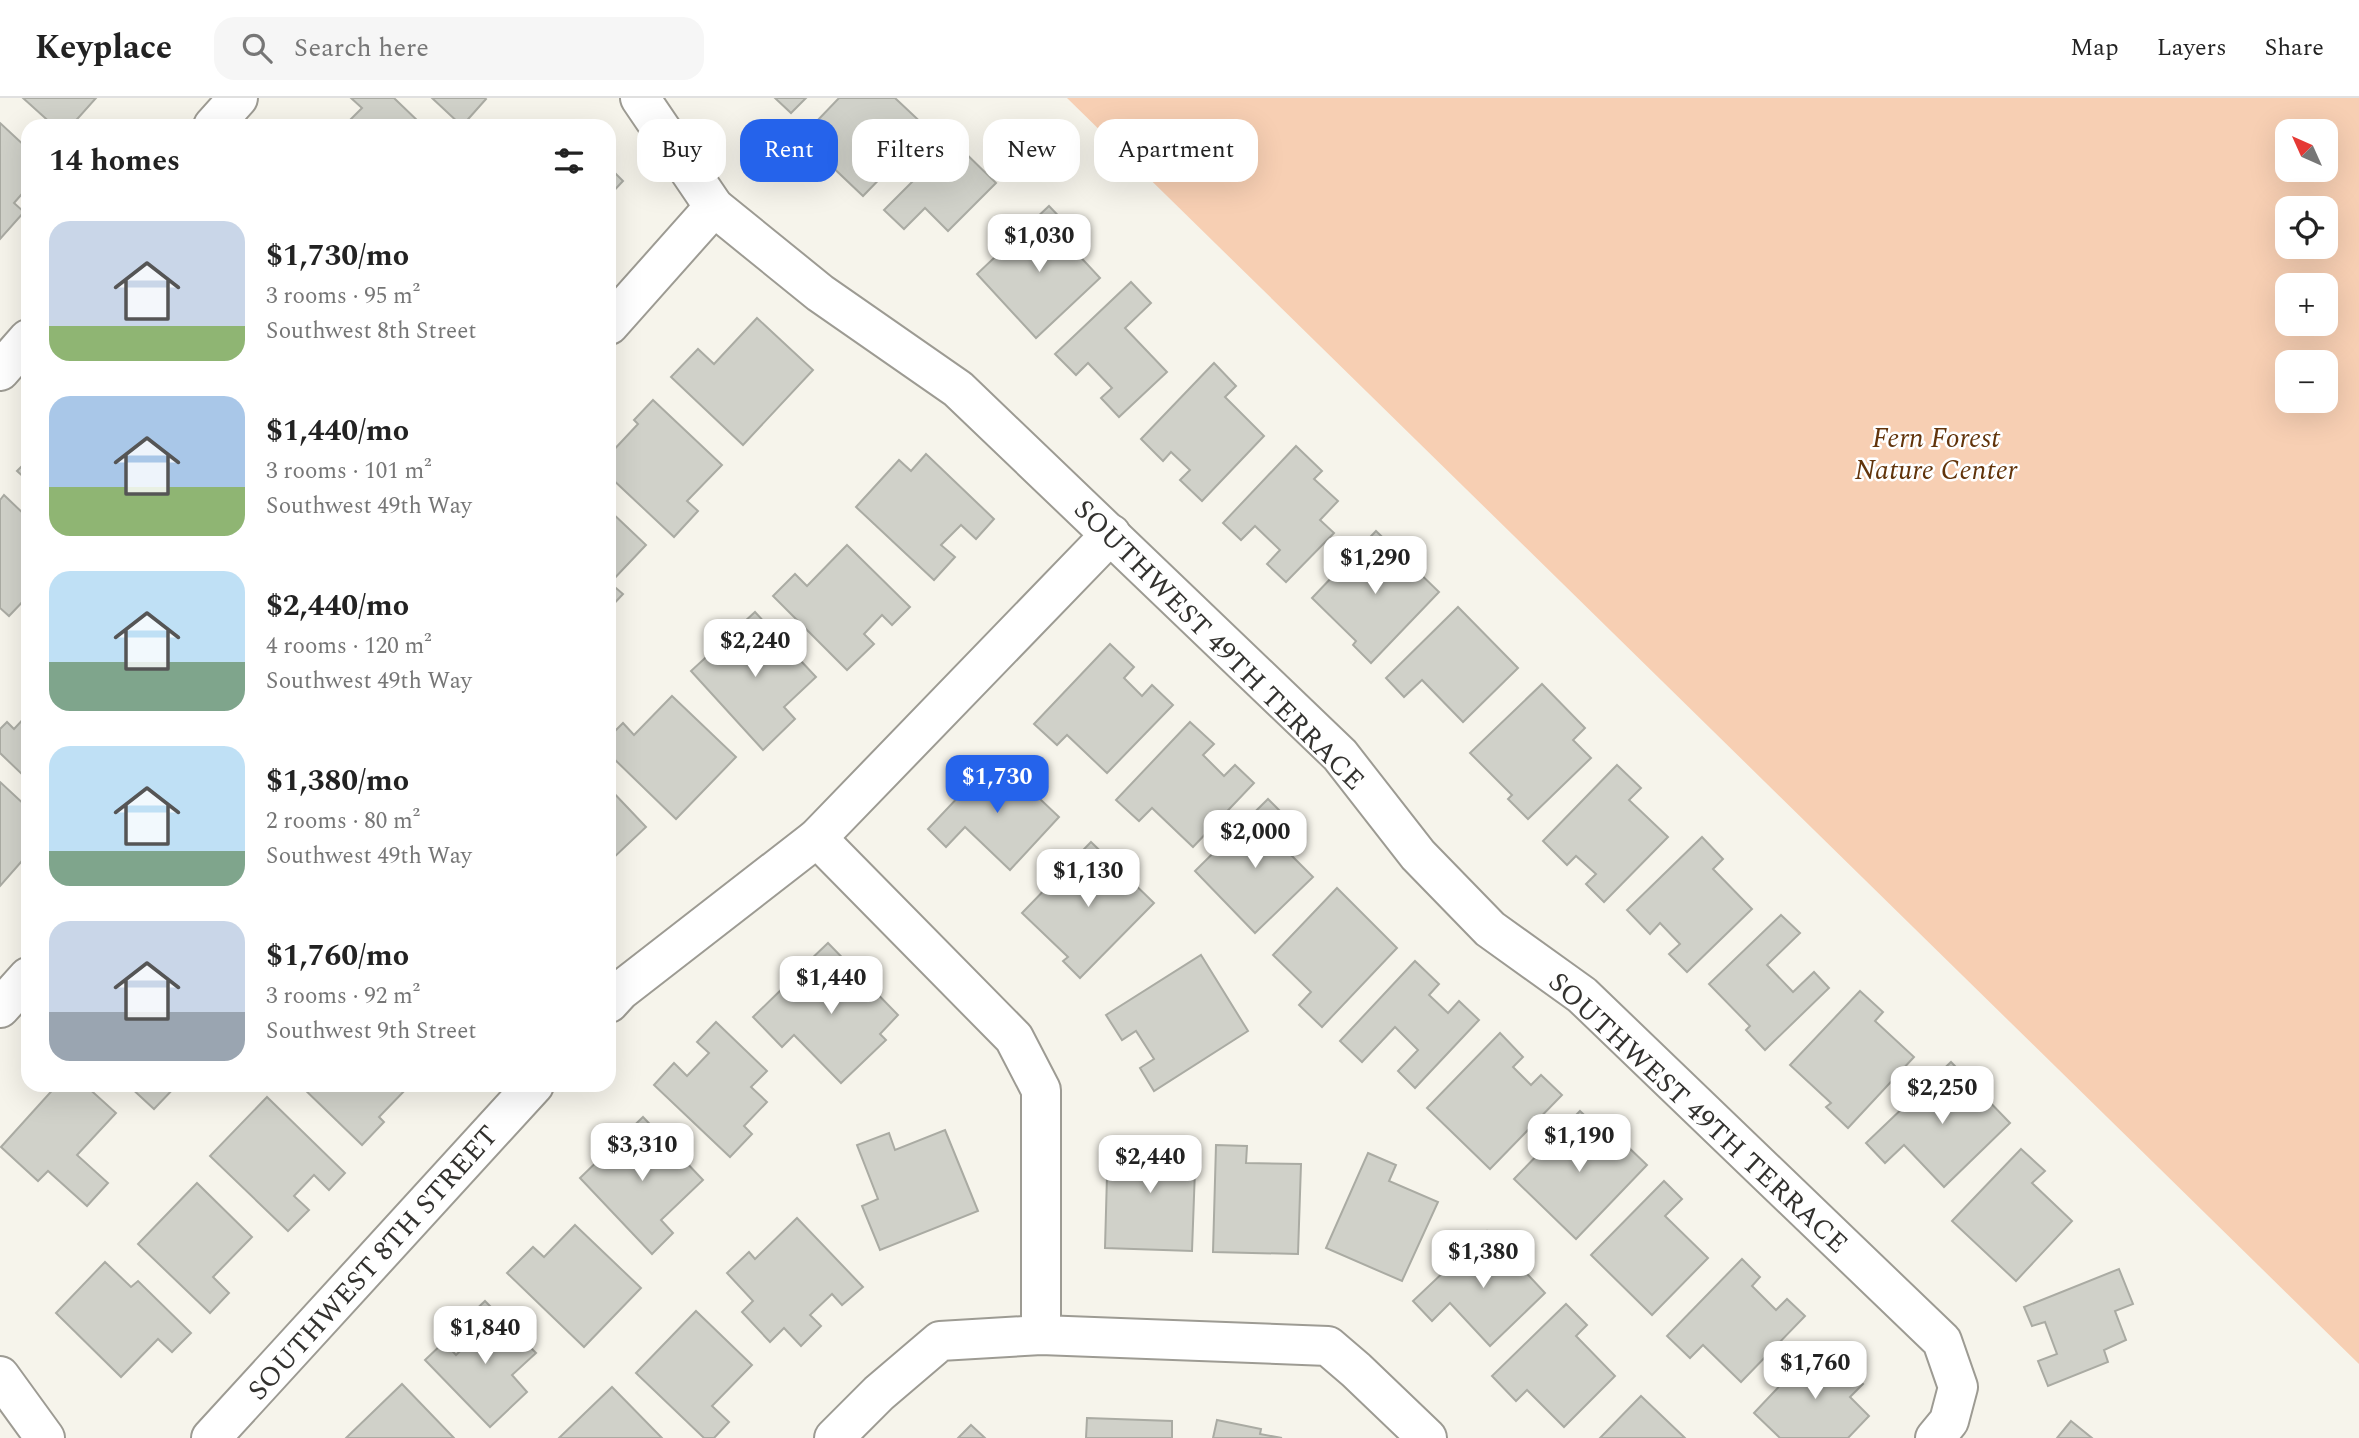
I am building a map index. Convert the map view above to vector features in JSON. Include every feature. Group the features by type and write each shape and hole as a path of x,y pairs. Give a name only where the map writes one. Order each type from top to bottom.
{"street":[{"path":"219,119 238,98"},
{"name":"SOUTHWEST 49TH TERRACE","path":"640,98 715,207 820,293 958,389 1340,755 1418,855 1490,929 1582,995 1942,1341 1958,1387 1950,1421 1935,1438"},
{"path":"616,317 715,207"},
{"path":"0,371 21,347"},
{"path":"616,995 817,838 1111,534"},
{"path":"817,838 1014,1038 1041,1090 1041,1335"},
{"path":"0,1008 21,985"},
{"name":"SOUTHWEST 8TH STREET","path":"211,1438 528,1092"},
{"path":"834,1438 879,1393 940,1341 1041,1335 1328,1346 1427,1438"},
{"path":"0,1376 45,1438"}],"green space":[{"name":"Fern Forest Nature Center","path":"1067,98 2359,98 2359,1364 1153,182 1258,182 1258,119 1094,119 1094,124"}],"building":[{"path":"23,98 96,98 77,119 46,119"},
{"path":"351,98 394,98 416,119 351,119 362,108"},
{"path":"432,98 486,99 468,119 454,119"},
{"path":"775,98 806,98 791,113"},
{"path":"839,98 895,98 917,119 852,119 852,182 877,182 863,196 838,172 838,119 819,119"},
{"path":"0,123 21,142 21,195 14,203 21,209 21,215 0,239"},
{"path":"969,157 983,170 983,182 996,183 948,231 925,208 904,229 884,210 912,182 969,182"},
{"path":"616,174 623,181 616,188"},
{"path":"1049,206 1069,227 1060,235 1100,278 1036,338 977,274"},
{"path":"1131,282 1151,303 1125,328 1167,372 1119,417 1101,398 1112,388 1088,363 1076,375 1055,354"},
{"path":"757,318 813,370 743,445 671,377 698,349 714,364"},
{"path":"1214,363 1236,386 1225,397 1264,436 1202,501 1180,480 1190,470 1171,452 1163,461 1141,439"},
{"path":"653,400 722,465 687,501 698,511 674,537 616,483 616,448 638,424 634,420"},
{"path":"1296,446 1322,471 1314,479 1338,501 1320,520 1334,533 1286,582 1267,564 1280,550 1255,526 1241,540 1223,523"},
{"path":"926,454 994,519 976,539 961,525 941,545 955,557 934,580 856,507 899,460 911,471"},
{"path":"4,495 21,511 21,603 9,616 0,608 0,500"},
{"path":"616,517 646,545 616,577"},
{"path":"1376,531 1439,592 1371,663 1353,645 1356,641 1312,598"},
{"path":"847,545 910,607 892,625 882,615 864,634 874,644 847,670 773,596 795,574 807,586"},
{"path":"616,588 623,594 616,602"},
{"path":"1458,607 1518,668 1463,722 1422,680 1404,697 1386,678"},
{"path":"755,612 816,677 784,707 795,719 763,750 691,671"},
{"path":"1110,644 1134,667 1124,678 1142,696 1152,685 1173,705 1107,773 1067,735 1057,745 1034,724"},
{"path":"1542,684 1585,728 1573,740 1591,758 1528,819 1508,799 1512,795 1470,753"},
{"path":"672,696 736,757 676,819 616,761 616,730 623,723 634,735"},
{"path":"7,722 14,729 21,722 21,773 0,753 0,729"},
{"path":"1190,722 1214,744 1203,755 1224,776 1235,765 1254,783 1193,847 1152,808 1139,821 1116,800"},
{"path":"996,757 1059,817 1010,870 965,827 946,847 928,829"},
{"path":"1617,765 1641,788 1629,800 1668,837 1604,902 1586,884 1596,874 1576,856 1567,865 1543,841"},
{"path":"0,782 21,802 21,862 0,886"},
{"path":"616,795 646,827 616,855"},
{"path":"1268,799 1286,817 1269,833 1313,877 1255,933 1195,871"},
{"path":"1702,837 1723,859 1713,869 1752,909 1687,972 1669,954 1680,944 1660,923 1650,934 1627,910"},
{"path":"1091,842 1154,903 1080,978 1063,961 1068,957 1022,913"},
{"path":"1337,888 1397,948 1322,1027 1299,1005 1311,992 1273,955"},
{"path":"1781,915 1800,933 1767,965 1793,992 1814,972 1829,988 1765,1050 1746,1030 1750,1026 1709,984"},
{"path":"828,943 898,1015 880,1034 886,1040 841,1083 794,1035 782,1047 753,1017 784,987 797,999 820,977 807,963"},
{"path":"1201,955 1248,1031 1154,1091 1140,1068 1154,1059 1136,1031 1122,1040 1106,1015"},
{"path":"1415,961 1439,984 1429,995 1448,1013 1459,1001 1479,1020 1415,1088 1398,1071 1418,1050 1395,1027 1362,1062 1340,1041"},
{"path":"1860,991 1883,1012 1875,1021 1914,1057 1848,1128 1826,1107 1831,1103 1790,1065"},
{"path":"716,1022 767,1071 751,1087 767,1102 744,1126 752,1134 730,1157 654,1085 674,1063 687,1076 709,1053 697,1042"},
{"path":"1500,1033 1523,1057 1513,1067 1531,1085 1541,1075 1562,1095 1490,1169 1427,1108"},
{"path":"1951,1062 2010,1123 1944,1187 1904,1145 1885,1163 1866,1143"},
{"path":"51,1092 93,1092 116,1113 77,1155 108,1183 87,1206 48,1171 38,1181 1,1147"},
{"path":"136,1092 170,1092 154,1109"},
{"path":"307,1092 403,1092 379,1117 384,1122 362,1145"},
{"path":"267,1097 345,1173 329,1190 314,1175 294,1196 309,1210 288,1231 210,1156"},
{"path":"1580,1111 1622,1151 1627,1146 1647,1165 1576,1239 1514,1179"},
{"path":"643,1117 703,1180 661,1220 673,1233 652,1254 580,1178"},
{"path":"945,1130 978,1211 880,1250 862,1206 878,1199 857,1145 889,1133 895,1150"},
{"path":"1108,1139 1196,1142 1192,1251 1105,1248"},
{"path":"1216,1145 1247,1146 1246,1163 1301,1164 1298,1254 1213,1252"},
{"path":"2021,1149 2045,1171 2032,1183 2072,1221 2016,1281 1952,1221"},
{"path":"1368,1153 1396,1165 1389,1181 1438,1202 1402,1281 1326,1248"},
{"path":"1664,1181 1682,1199 1665,1216 1708,1258 1652,1315 1591,1255"},
{"path":"197,1183 252,1237 213,1277 229,1293 210,1313 138,1244"},
{"path":"797,1218 863,1287 842,1305 832,1294 810,1315 821,1326 801,1346 784,1328 770,1342 742,1312 753,1301 727,1273 749,1252 755,1259"},
{"path":"575,1225 641,1288 584,1347 507,1273 533,1247 544,1257"},
{"path":"1487,1231 1545,1293 1490,1346 1450,1303 1432,1321 1413,1301"},
{"path":"1742,1259 1760,1277 1752,1286 1776,1310 1787,1299 1805,1316 1741,1382 1703,1345 1690,1358 1667,1336"},
{"path":"105,1262 131,1287 138,1281 191,1333 172,1352 158,1339 121,1377 56,1313"},
{"path":"2119,1269 2133,1304 2115,1311 2126,1340 2104,1350 2108,1362 2048,1386 2038,1361 2057,1354 2045,1322 2032,1326 2024,1307"},
{"path":"485,1301 536,1353 512,1375 527,1392 490,1427 425,1360 444,1342 456,1355 479,1333 466,1319"},
{"path":"1566,1304 1587,1325 1576,1336 1615,1376 1564,1427 1527,1390 1516,1401 1492,1376"},
{"path":"696,1311 752,1365 712,1406 729,1422 714,1438 704,1438 636,1373"},
{"path":"1820,1343 1863,1384 1850,1397 1869,1416 1848,1438 1780,1438 1754,1413"},
{"path":"402,1384 454,1438 346,1438"},
{"path":"612,1387 662,1438 559,1438"},
{"path":"1641,1396 1685,1438 1600,1438"},
{"path":"1087,1418 1172,1421 1172,1438 1086,1438"},
{"path":"1217,1420 1261,1429 1260,1434 1282,1438 1213,1438"},
{"path":"2071,1421 2092,1438 2057,1438"},
{"path":"971,1425 985,1438 958,1438"}]}
